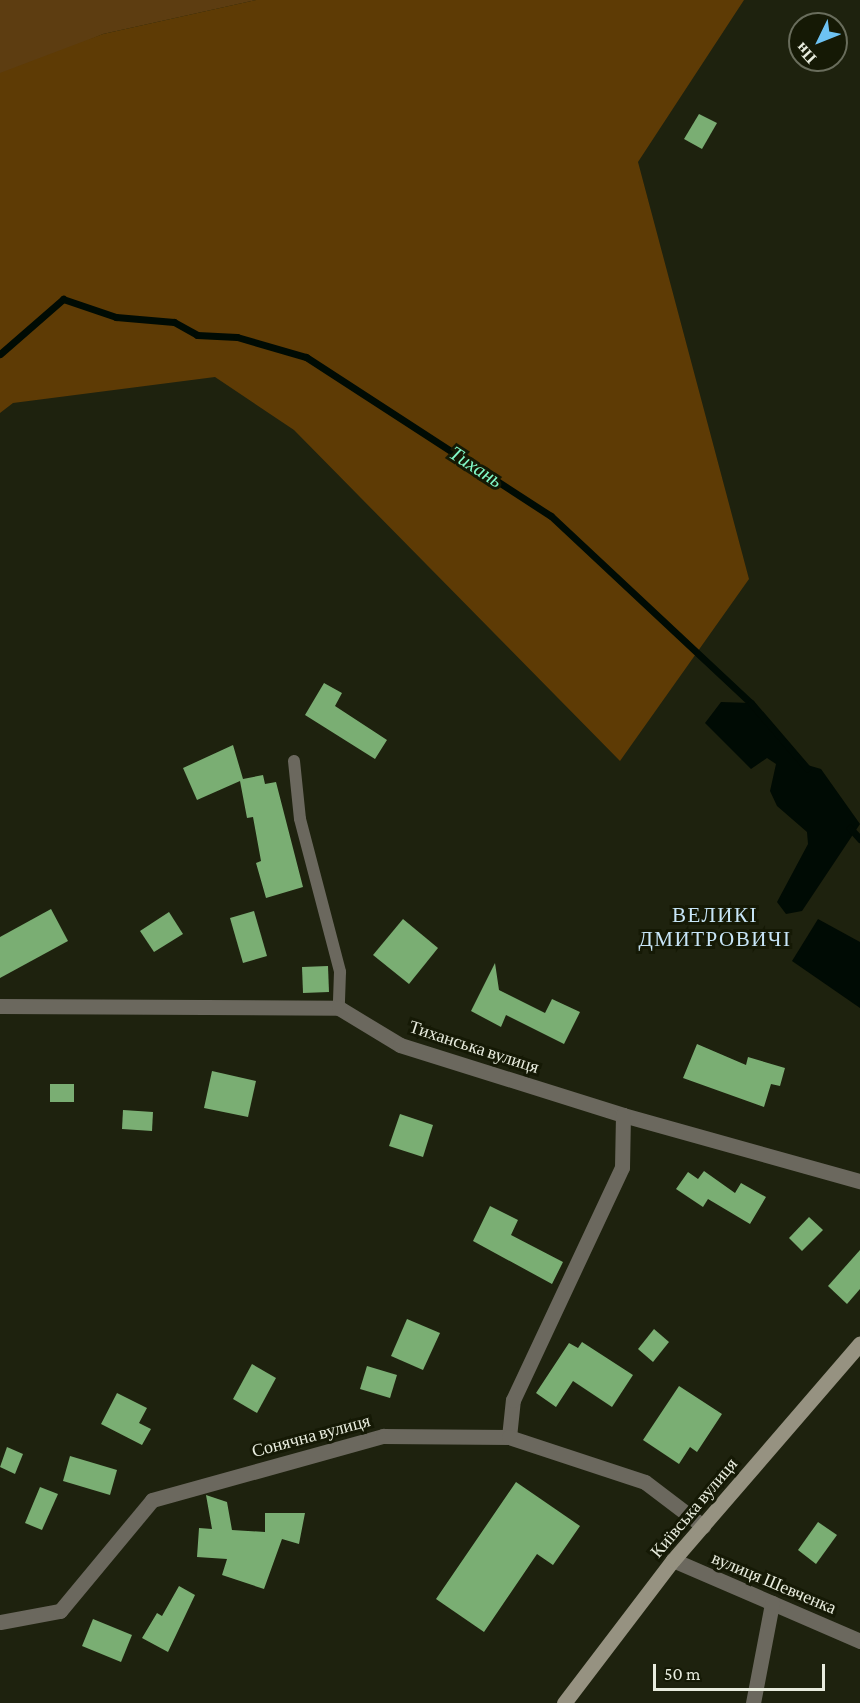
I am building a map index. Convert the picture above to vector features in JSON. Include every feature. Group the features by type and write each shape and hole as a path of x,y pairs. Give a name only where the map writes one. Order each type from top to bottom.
{"main road":[{"name":"Київська вулиця","path":"564,1703 674,1560 860,1343"}],"street":[{"path":"0,1006 339,1008"},
{"name":"Тиханська вулиця","path":"339,1008 400,1045 623,1115 860,1181"},
{"path":"509,1437 513,1400 622,1167 623,1115"},
{"name":"Сонячна вулиця","path":"0,1622 60,1611 152,1500 383,1436 509,1437 645,1482 703,1526"},
{"name":"вулиця Шевченка","path":"674,1560 860,1641"},
{"path":"753,1703 772,1603"}],"lane":[{"path":"294,761 300,819 340,972 339,1008"}],"shaded area":[{"path":"0,0 256,0 103,34 0,78"},
{"path":"256,0 744,0 638,162 749,579 620,761 294,430 215,377 13,403 0,413 0,73 103,34"},
{"path":"721,702 751,703 804,764 821,769 860,824 802,911 786,914 777,902 808,844 807,832 777,806 770,791 776,764 767,758 751,769 705,723"},
{"path":"818,919 860,942 860,1008 792,961"}],"building":[{"path":"699,114 717,123 702,149 684,139"},
{"path":"324,683 342,693 335,706 387,740 375,759 305,715"},
{"path":"233,745 243,779 263,775 265,784 276,782 303,887 266,898 256,863 261,861 253,817 247,818 240,781 197,800 183,768"},
{"path":"51,909 68,941 0,978 0,937"},
{"path":"254,911 267,956 243,963 230,918"},
{"path":"169,912 183,934 154,952 140,931"},
{"path":"403,919 438,948 409,984 373,955"},
{"path":"495,963 499,990 545,1013 552,999 580,1012 564,1044 506,1015 501,1027 471,1011"},
{"path":"328,966 329,992 303,993 302,967"},
{"path":"697,1044 746,1065 748,1057 785,1068 780,1086 771,1084 764,1107 683,1078"},
{"path":"212,1071 256,1081 248,1117 204,1108"},
{"path":"50,1084 74,1084 74,1102 50,1102"},
{"path":"123,1110 153,1112 152,1131 122,1129"},
{"path":"400,1114 433,1125 423,1157 389,1146"},
{"path":"704,1171 735,1193 741,1183 766,1197 750,1224 708,1199 703,1207 676,1189 688,1172 698,1179"},
{"path":"490,1206 518,1220 511,1235 563,1262 552,1284 473,1241"},
{"path":"809,1217 823,1230 802,1251 789,1238"},
{"path":"860,1250 860,1289 847,1304 828,1286"},
{"path":"407,1319 440,1333 423,1370 391,1356"},
{"path":"654,1329 669,1342 653,1362 638,1349"},
{"path":"582,1342 633,1375 612,1407 573,1381 556,1407 536,1393 569,1343 578,1348"},
{"path":"252,1364 276,1378 257,1413 233,1399"},
{"path":"367,1366 397,1375 390,1398 360,1389"},
{"path":"679,1386 722,1414 697,1452 690,1447 679,1464 643,1440"},
{"path":"117,1393 147,1408 139,1423 151,1429 142,1445 101,1424"},
{"path":"7,1447 23,1454 15,1474 0,1467"},
{"path":"70,1456 117,1470 110,1495 63,1481"},
{"path":"516,1482 580,1526 553,1565 537,1554 484,1632 436,1599"},
{"path":"40,1487 58,1494 42,1530 25,1523"},
{"path":"206,1495 227,1502 232,1530 265,1532 265,1513 305,1513 299,1544 282,1539 264,1589 222,1575 227,1559 197,1557 199,1528 212,1529"},
{"path":"818,1522 837,1535 816,1564 798,1550"},
{"path":"179,1586 195,1595 168,1652 142,1638 157,1613 162,1616"},
{"path":"93,1619 132,1635 121,1662 82,1646"}],"waterway":[{"name":"Тихань","path":"0,354 63,299 116,317 174,322 197,335 237,337 306,357 551,516 751,703 807,768"},
{"name":"Тихань","path":"850,828 860,839"}],"district":[{"name":"ВЕЛИКІ ДМИТРОВИЧІ","path":"715,927"}]}
